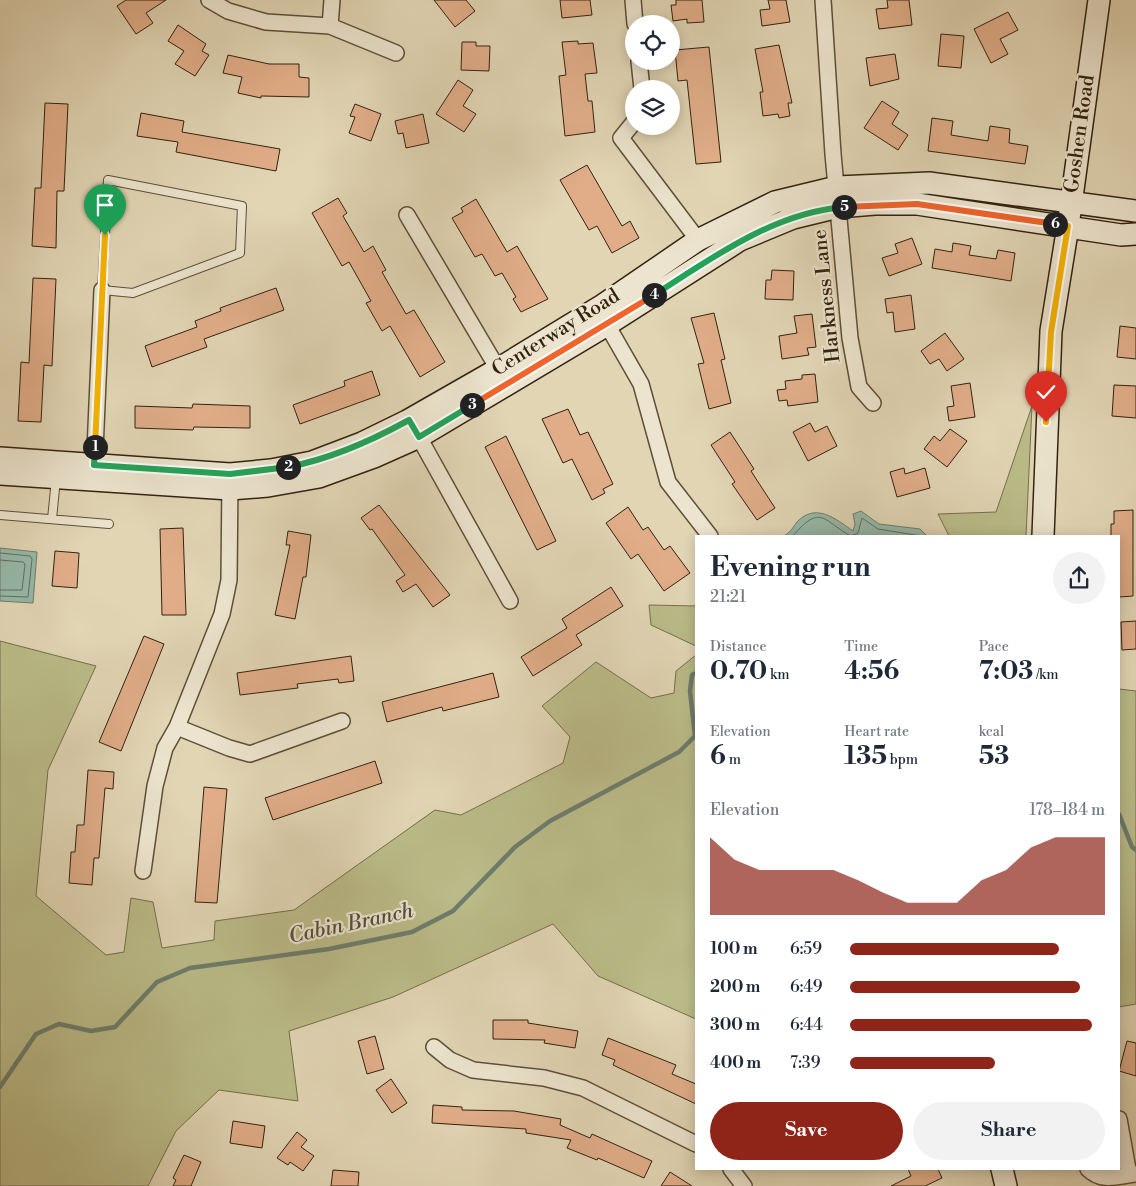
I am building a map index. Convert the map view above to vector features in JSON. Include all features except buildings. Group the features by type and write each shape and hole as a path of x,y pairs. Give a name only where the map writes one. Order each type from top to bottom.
{"street":[{"path":"209,0 228,11 266,22 330,26 396,53"},
{"path":"330,26 332,0"},
{"path":"633,0 634,15"},
{"name":"Harkness Lane","path":"823,0 853,360 859,387 873,402"},
{"name":"Goshen Road","path":"1043,535 1048,365 1062,255 1068,226 1100,0"},
{"path":"625,133 621,138 698,240"},
{"name":"Centerway Road","path":"414,428 498,369 602,317 698,240 775,202 838,197 929,183 1136,211"},
{"name":"Centerway Road","path":"0,458 56,470 230,481 312,462 362,443 414,428 602,317 740,240 838,197 875,204 917,204 1121,235 1136,234"},
{"path":"406,215 498,369"},
{"path":"94,473 102,290"},
{"path":"602,317 641,384 668,482 709,535"},
{"path":"414,428 510,601"},
{"name":"Centerway Road","path":"0,474 56,470"},
{"path":"143,871 154,786 166,748 177,727 222,614 229,580 230,481"},
{"path":"177,727 250,754 342,721"},
{"path":"434,1047 450,1060 473,1070 544,1078 583,1088 695,1144"},
{"path":"1089,1170 1094,1175 1107,1179 1133,1175 1120,1124"},
{"path":"732,1170 744,1186"},
{"path":"1002,1170 1006,1186"}],"lane":[{"path":"108,180 242,206 240,253 134,293 102,290 108,180"},
{"path":"52,519 56,470"},
{"path":"0,515 109,524"}],"green space":[{"path":"1032,406 1026,535 948,535 938,514 996,512"},
{"path":"649,605 695,606 695,646 651,625"},
{"path":"0,641 96,666 48,770 36,896 106,955 124,952 131,898 153,902 162,948 214,940 215,921 294,910 435,810 461,815 563,763 570,737 542,706 596,662 651,698 674,693 676,671 695,656 695,1019 598,976 553,924 393,997 289,1031 298,1101 219,1090 176,1131 148,1186 0,1186"},
{"path":"1120,689 1136,691 1136,1004 1120,1007"}],"water":[{"path":"861,511 879,524 920,529 926,535 785,535 804,516 811,513 826,514 853,531 855,524 853,514"},
{"path":"0,548 37,552 33,603 0,601"}],"waterway":[{"name":"Cabin Branch","path":"695,674 692,675 690,691 695,736"},
{"name":"Cabin Branch","path":"0,1087 36,1034 59,1024 91,1031 115,1027 157,982 190,968 329,949 412,932 453,911 515,847 550,821 679,752 695,736"},
{"name":"Cabin Branch","path":"1120,817 1132,847 1136,850"}],"route":[{"path":"105,235 94,465 231,474 272,470 312,462 362,443 409,420 419,437 607,325 740,240 793,218 838,207 875,204 917,204 1068,226 1051,332 1046,422"}]}
